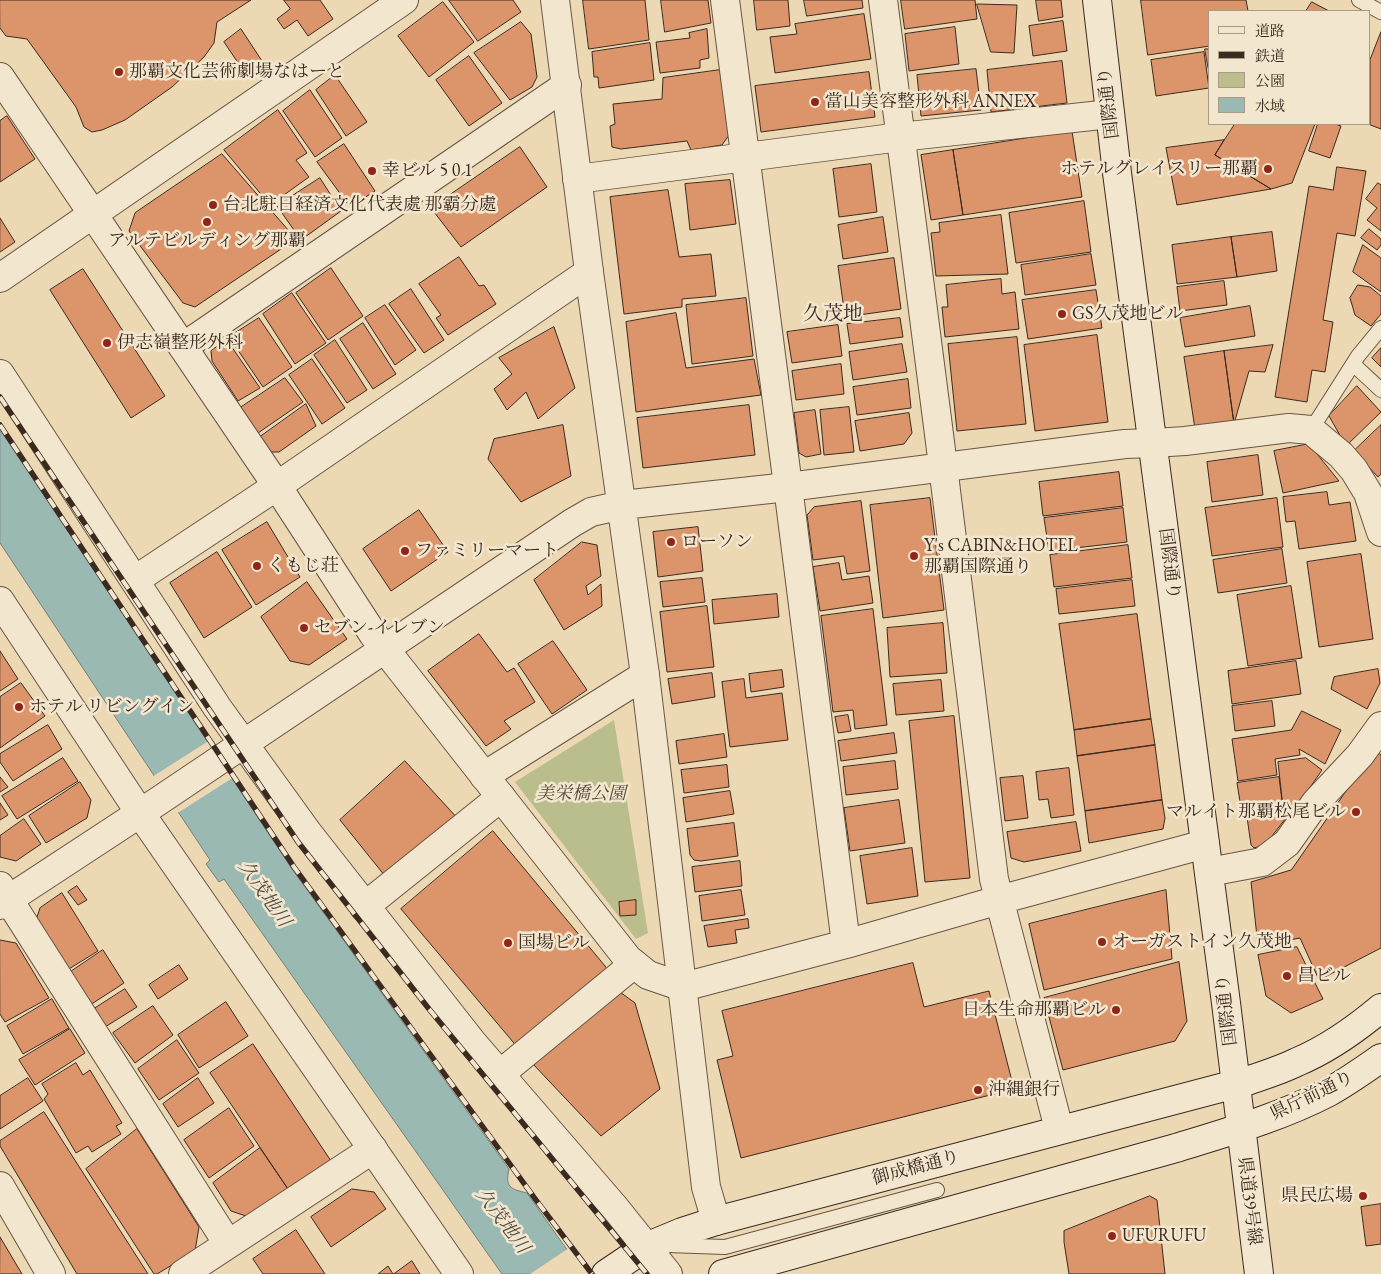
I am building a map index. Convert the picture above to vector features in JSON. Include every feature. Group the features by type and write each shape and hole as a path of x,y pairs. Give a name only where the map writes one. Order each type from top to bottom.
{"street":[{"path":"0,278 404,0"},
{"path":"556,0 589,272 645,675 706,1187 716,1221"},
{"path":"725,0 846,944"},
{"path":"882,0 943,466 994,879 1059,1130"},
{"name":"国際通り","path":"1097,0 1240,1128"},
{"path":"0,77 385,649 628,959 648,975 683,988 1205,844"},
{"path":"183,347 567,85"},
{"path":"577,179 900,137 1110,114"},
{"path":"135,580 277,486 589,272"},
{"path":"0,374 135,580 234,751 308,834 472,1042 668,1274"},
{"path":"228,1244 3,897 148,808 572,523 591,512 622,505 788,487 1124,444 1185,441 1289,428 1310,430 1342,455 1368,493 1381,532"},
{"path":"0,601 148,808 373,1149 459,1274"},
{"path":"484,776 645,675"},
{"path":"1209,872 1262,862 1287,844 1316,802 1360,755 1381,726"},
{"path":"364,906 501,797"},
{"path":"500,1074 634,964"},
{"name":"県庁前通り","path":"1235,1085 1296,1063 1319,1052 1381,1008"},
{"name":"県庁前通り","path":"1240,1128 1329,1092 1381,1058"},
{"name":"御成橋通り","path":"606,1274 646,1247 682,1232 716,1221 1235,1085"},
{"path":"723,1274 1176,1148 1240,1128"},
{"name":"県道39号線","path":"1240,1128 1259,1274"},
{"path":"183,1274 373,1149"},
{"path":"0,1186 51,1274"}],"lane":[{"path":"1359,0 1381,12"},
{"path":"1310,430 1353,364 1381,328"},
{"path":"1353,364 1381,390"},
{"path":"646,1247 666,1245 725,1247 936,1190"}],"green space":[{"name":"美栄橋公園","path":"614,720 648,933 636,939 515,782"}],"water":[{"name":"久茂地川","path":"0,428 292,869 509,1169 508,1183 510,1186 527,1193 584,1274 502,1274 224,879 219,882 206,864 210,860 0,543"}],"pier":[{"path":"210,740 234,777 176,814 152,777"},
{"path":"569,1248 586,1274 530,1274"}],"building":[{"name":"那覇文化芸術劇場なはーと","path":"0,0 251,0 217,22 214,43 204,57 172,87 125,120 102,130 92,132 84,127 76,107 27,39 6,36 0,28"},
{"path":"284,0 320,0 333,19 308,36 297,20 284,29 277,19 290,9"},
{"path":"449,0 513,0 521,12 478,41"},
{"path":"583,0 645,0 649,40 589,49"},
{"path":"661,0 708,0 711,23 665,32"},
{"path":"754,0 788,0 790,26 757,30"},
{"path":"804,0 862,0 863,8 807,16"},
{"path":"901,0 975,0 977,19 905,29"},
{"path":"1036,0 1061,0 1063,17 1039,21"},
{"path":"1141,0 1246,0 1248,10 1208,10 1208,46 1148,55"},
{"path":"443,2 474,42 429,77 398,36"},
{"path":"1312,2 1327,10 1307,10"},
{"path":"977,4 1017,5 1014,53 991,52"},
{"path":"864,14 871,59 775,73 770,37 797,34 795,24"},
{"path":"1063,21 1067,51 1033,56 1029,26"},
{"path":"521,22 531,34 537,77 532,87 510,100 474,53"},
{"path":"955,27 959,64 909,71 905,34"},
{"path":"241,29 264,64 247,76 224,42"},
{"path":"707,29 709,58 700,60 700,68 660,73 656,42 690,38 689,33"},
{"path":"1381,32 1381,129 1371,125 1371,57"},
{"path":"650,43 654,80 599,88 598,77 594,77 592,52"},
{"path":"1205,49 1208,49 1208,66"},
{"path":"1204,52 1208,88 1156,96 1151,60"},
{"path":"469,56 502,103 469,126 436,80"},
{"path":"1062,61 1067,103 991,112 987,70"},
{"path":"976,69 981,110 921,116 917,75"},
{"path":"720,70 729,135 722,145 691,150 687,141 621,149 612,147 610,126 615,124 613,104 662,99 663,78"},
{"name":"當山美容整形外科 ANNEX","path":"869,72 875,117 761,132 755,86"},
{"path":"335,75 367,122 346,136 316,90"},
{"path":"310,90 342,138 315,157 283,111"},
{"path":"278,110 307,153 296,160 309,177 270,205 224,150"},
{"path":"7,116 35,159 0,182 0,121"},
{"name":"ホテルグレイスリー那覇","path":"1234,125 1315,125 1292,183 1271,189 1215,155"},
{"path":"1318,125 1341,126 1330,158 1309,151"},
{"path":"1072,131 1082,197 963,215 953,150"},
{"path":"1224,140 1215,155 1271,189 1177,205 1166,148"},
{"path":"344,144 375,191 350,207 317,162"},
{"path":"520,147 547,187 461,247 431,208"},
{"path":"953,150 963,215 931,220 921,155"},
{"name":"アルテビルディング那覇","path":"222,154 296,239 195,307 183,303 129,231 135,213"},
{"path":"871,164 877,212 839,217 833,169"},
{"path":"1337,167 1366,171 1355,236 1337,233 1323,320 1333,322 1325,372 1312,370 1307,402 1275,397 1309,186 1333,190"},
{"path":"320,178 341,211 301,240 277,206"},
{"path":"730,180 736,224 690,230 685,184"},
{"path":"1378,183 1381,185 1381,231 1367,220 1377,208 1366,199"},
{"path":"668,190 679,257 711,254 716,296 682,299 682,307 624,314 610,197"},
{"path":"1084,201 1091,252 1016,263 1009,213"},
{"path":"1001,215 1008,274 936,276 931,233 940,232 939,223"},
{"path":"883,217 888,252 843,259 838,225"},
{"path":"0,218 15,242 0,252"},
{"path":"1369,229 1381,239 1381,245 1377,250 1361,238"},
{"path":"1272,232 1277,271 1237,277 1231,237"},
{"path":"1231,237 1237,277 1177,284 1172,245"},
{"path":"1363,245 1381,258 1381,292 1353,272"},
{"path":"1091,254 1096,285 1025,295 1021,265"},
{"path":"459,257 479,286 484,285 496,304 448,335 436,318 441,315 419,284"},
{"path":"894,258 901,309 845,317 838,266"},
{"path":"331,268 363,316 328,340 296,293"},
{"name":"伊志嶺整形外科","path":"83,269 165,396 131,418 50,290"},
{"path":"1001,279 1002,294 1015,292 1019,329 945,337 942,307 948,307 946,285"},
{"path":"1224,281 1227,305 1180,311 1177,287"},
{"path":"1358,285 1370,287 1381,296 1381,314 1371,326 1355,315 1350,298"},
{"path":"411,289 444,340 424,353 389,304"},
{"name":"GS久茂地ビル","path":"1096,290 1102,328 1028,339 1022,300"},
{"path":"292,293 326,343 295,364 263,314"},
{"path":"746,298 753,356 692,364 686,305"},
{"path":"385,305 416,350 395,365 365,318"},
{"path":"1250,306 1255,336 1185,347 1180,318"},
{"path":"676,313 686,368 754,359 761,395 636,412 626,322"},
{"path":"259,318 292,367 263,387 229,337"},
{"path":"900,318 903,337 850,344 847,324"},
{"path":"363,323 396,374 373,389 340,339"},
{"path":"838,325 842,356 792,363 787,332"},
{"path":"554,327 575,388 538,419 526,392 507,410 494,389 512,374 499,358"},
{"path":"1097,335 1108,422 1035,431 1024,345"},
{"path":"1017,337 1026,424 957,431 948,344"},
{"path":"227,340 260,388 238,401 212,361 211,351"},
{"path":"335,340 367,390 347,403 314,355"},
{"path":"902,344 907,372 853,380 849,352"},
{"path":"1273,345 1265,372 1249,371 1234,424 1224,351"},
{"path":"1381,348 1381,367 1372,358"},
{"path":"1224,351 1234,424 1195,429 1184,357"},
{"path":"312,359 345,408 322,424 289,375"},
{"path":"841,364 844,394 796,400 792,371"},
{"path":"285,378 303,402 258,433 240,408"},
{"path":"908,379 911,408 857,415 853,387"},
{"path":"1357,386 1381,412 1346,446 1329,416"},
{"path":"306,404 316,426 279,452 271,452 260,437"},
{"path":"749,405 755,455 643,468 637,418"},
{"path":"849,407 854,452 824,455 820,410"},
{"path":"815,410 821,454 806,457 799,453 794,413"},
{"path":"909,413 912,433 904,444 860,451 855,421"},
{"path":"563,425 571,476 521,502 488,459 494,439"},
{"path":"1381,425 1381,474 1378,477 1354,451"},
{"path":"1309,444 1339,481 1283,493 1274,451"},
{"path":"1258,455 1263,495 1212,502 1207,462"},
{"path":"1119,472 1123,506 1043,516 1039,482"},
{"path":"1327,492 1329,505 1350,502 1356,541 1299,549 1295,521 1286,522 1283,497"},
{"path":"930,498 944,610 883,618 870,505"},
{"path":"1277,498 1283,547 1212,556 1205,508"},
{"path":"861,501 870,571 847,574 844,556 813,560 807,515 814,507"},
{"path":"1123,508 1127,542 1049,551 1044,518"},
{"name":"ファミリーマート","path":"419,510 448,552 391,591 363,549"},
{"path":"267,522 300,577 256,605 222,550"},
{"path":"698,527 703,571 658,577 653,532"},
{"path":"582,542 597,545 601,576 586,586 588,595 601,584 602,606 564,630 534,580"},
{"path":"1128,545 1132,578 1054,587 1050,555"},
{"path":"1282,549 1287,583 1218,593 1213,560"},
{"path":"217,552 252,607 204,638 170,583"},
{"path":"1361,554 1373,639 1319,647 1307,562"},
{"path":"839,563 842,580 869,576 873,603 820,611 813,567"},
{"path":"702,578 705,602 663,607 660,582"},
{"path":"1132,580 1135,606 1059,614 1056,589"},
{"name":"セブン-イレブン","path":"307,582 347,639 309,665 290,661 261,617"},
{"path":"1291,586 1302,658 1248,666 1237,595"},
{"path":"777,594 779,617 714,624 712,600"},
{"path":"707,606 714,667 667,672 660,612"},
{"path":"873,609 887,725 855,729 853,710 833,712 821,616"},
{"path":"1137,614 1151,719 1074,730 1059,624"},
{"path":"943,623 947,673 890,677 887,628"},
{"path":"479,634 507,672 514,668 535,702 504,721 511,729 486,746 428,671"},
{"path":"553,641 587,690 552,714 518,664"},
{"path":"0,651 18,679 0,691"},
{"path":"1296,661 1301,694 1232,704 1228,671"},
{"path":"1378,669 1380,683 1367,709 1331,689 1334,677"},
{"path":"782,670 784,687 751,692 749,674"},
{"path":"712,673 715,697 672,704 668,679"},
{"path":"744,679 746,698 782,693 788,740 730,747 722,682"},
{"path":"941,680 944,711 896,715 893,684"},
{"name":"ホテル リビングイン","path":"21,683 45,716 0,748 0,697"},
{"path":"1272,701 1275,726 1235,731 1232,706"},
{"path":"1302,711 1341,730 1325,764 1299,749 1300,755 1275,759 1277,775 1238,781 1232,739 1291,730"},
{"path":"848,715 851,731 838,733 835,717"},
{"path":"954,716 970,878 925,882 909,721"},
{"path":"1151,719 1155,745 1077,756 1074,730"},
{"path":"48,725 62,749 13,781 0,762 0,754"},
{"path":"894,733 897,753 841,761 838,741"},
{"path":"724,734 727,757 679,764 676,741"},
{"path":"1155,745 1162,800 1085,811 1077,756"},
{"name":"マルイト那覇松尾ビル","path":"1375,750 1381,755 1381,948 1319,980 1300,938 1258,946 1251,882 1291,870"},
{"path":"63,758 78,781 17,819 2,796"},
{"path":"1306,758 1322,770 1298,805 1283,808 1278,762"},
{"path":"405,761 460,821 389,881 340,820"},
{"path":"895,761 898,789 846,795 843,767"},
{"path":"727,765 729,787 684,793 681,770"},
{"path":"1069,768 1074,815 1051,818 1048,799 1039,800 1036,772"},
{"path":"1023,776 1028,818 1005,821 1000,778"},
{"path":"0,777 8,787 0,792"},
{"path":"1279,777 1283,808 1242,814 1237,783"},
{"path":"80,782 91,800 87,818 46,843 29,816"},
{"path":"730,791 734,814 686,822 683,798"},
{"path":"899,800 905,843 850,851 844,808"},
{"path":"1162,800 1165,818 1163,829 1089,843 1085,811"},
{"path":"0,803 8,815 0,820"},
{"path":"1293,809 1265,845 1254,848 1251,845 1247,817"},
{"path":"24,819 41,844 16,861 0,857 0,836"},
{"path":"1076,822 1081,851 1024,862 1011,858 1007,832"},
{"path":"734,823 738,856 701,861 694,860 690,855 687,829"},
{"name":"国場ビル","path":"493,831 615,978 524,1055 401,909"},
{"path":"912,848 918,896 867,904 860,856"},
{"path":"740,861 742,886 695,892 692,867"},
{"path":"77,886 87,900 78,905 68,892"},
{"path":"741,890 745,915 702,921 699,896"},
{"name":"オーガストイン久茂地","path":"1166,890 1172,959 1044,990 1029,924"},
{"path":"62,893 98,951 64,972 34,926 40,908"},
{"path":"636,900 636,915 620,916 619,902"},
{"path":"748,919 749,928 735,930 737,943 708,947 704,926"},
{"path":"0,940 16,943 49,998 5,1022 0,1014"},
{"name":"昌ビル","path":"1297,947 1323,999 1291,1013 1266,996 1258,955"},
{"path":"103,950 124,983 87,1007 66,975"},
{"name":"日本生命那覇ビル","path":"1179,962 1187,1021 1175,1041 1063,1070 1044,998"},
{"path":"913,963 924,1007 989,991 1014,1089 741,1158 717,1060 733,1056 722,1011"},
{"path":"179,965 188,979 158,999 149,985"},
{"path":"125,989 137,1007 105,1027 94,1009"},
{"path":"620,992 635,1003 660,1089 601,1136 532,1063"},
{"path":"52,999 69,1028 23,1054 7,1026"},
{"path":"226,1002 248,1036 199,1068 178,1035"},
{"path":"153,1006 173,1035 135,1063 113,1033"},
{"path":"70,1029 85,1053 35,1085 19,1060"},
{"path":"177,1040 199,1073 159,1100 138,1069"},
{"path":"253,1044 331,1161 288,1189 210,1073"},
{"path":"76,1063 83,1075 90,1070 122,1123 116,1126 121,1134 92,1152 88,1146 76,1153 44,1099 48,1094 42,1084"},
{"path":"28,1078 43,1101 0,1129 0,1096"},
{"path":"198,1078 214,1103 178,1127 163,1104"},
{"path":"229,1108 254,1146 209,1178 184,1140"},
{"path":"44,1112 148,1274 77,1274 0,1146 0,1141"},
{"path":"137,1129 199,1227 195,1251 157,1274 154,1274 86,1169"},
{"path":"260,1148 288,1189 246,1216 231,1211 213,1183"},
{"path":"352,1189 374,1192 386,1209 331,1247 311,1217"},
{"name":"UFURUFU","path":"1150,1196 1157,1200 1165,1274 1069,1274 1064,1231"},
{"path":"1381,1204 1381,1244 1366,1246 1361,1207"},
{"path":"296,1230 325,1274 263,1274 253,1259"},
{"path":"0,1237 22,1274 0,1274"},
{"path":"412,1261 420,1274 393,1274"},
{"path":"388,1266 393,1274 378,1274"}],"railway":[{"path":"0,397 298,842 429,1009 647,1274"},
{"path":"0,425 294,867 592,1274"}],"place":[{"name":"那覇文化芸術劇場なはーと","path":"119,72"},
{"name":"當山美容整形外科 ANNEX","path":"815,102"},
{"name":"ホテルグレイスリー那覇","path":"1268,169"},
{"name":"幸ビル 5 0 1","path":"372,171"},
{"name":"台北駐日経済文化代表處 那霸分處","path":"213,205"},
{"name":"アルテビルディング那覇","path":"207,222"},
{"name":"GS久茂地ビル","path":"1062,314"},
{"name":"伊志嶺整形外科","path":"107,343"},
{"name":"ローソン","path":"671,542"},
{"name":"ファミリーマート","path":"405,551"},
{"name":"Y's CABIN&HOTEL 那覇国際通り","path":"914,556"},
{"name":"くもじ荘","path":"257,566"},
{"name":"セブン-イレブン","path":"304,628"},
{"name":"ホテル リビングイン","path":"19,707"},
{"name":"マルイト那覇松尾ビル","path":"1356,812"},
{"name":"オーガストイン久茂地","path":"1102,942"},
{"name":"国場ビル","path":"508,943"},
{"name":"昌ビル","path":"1287,976"},
{"name":"日本生命那覇ビル","path":"1116,1010"},
{"name":"沖縄銀行","path":"978,1090"},
{"name":"県民広場","path":"1363,1196"},
{"name":"UFURUFU","path":"1112,1236"}],"district":[{"name":"久茂地","path":"833,315"}]}
